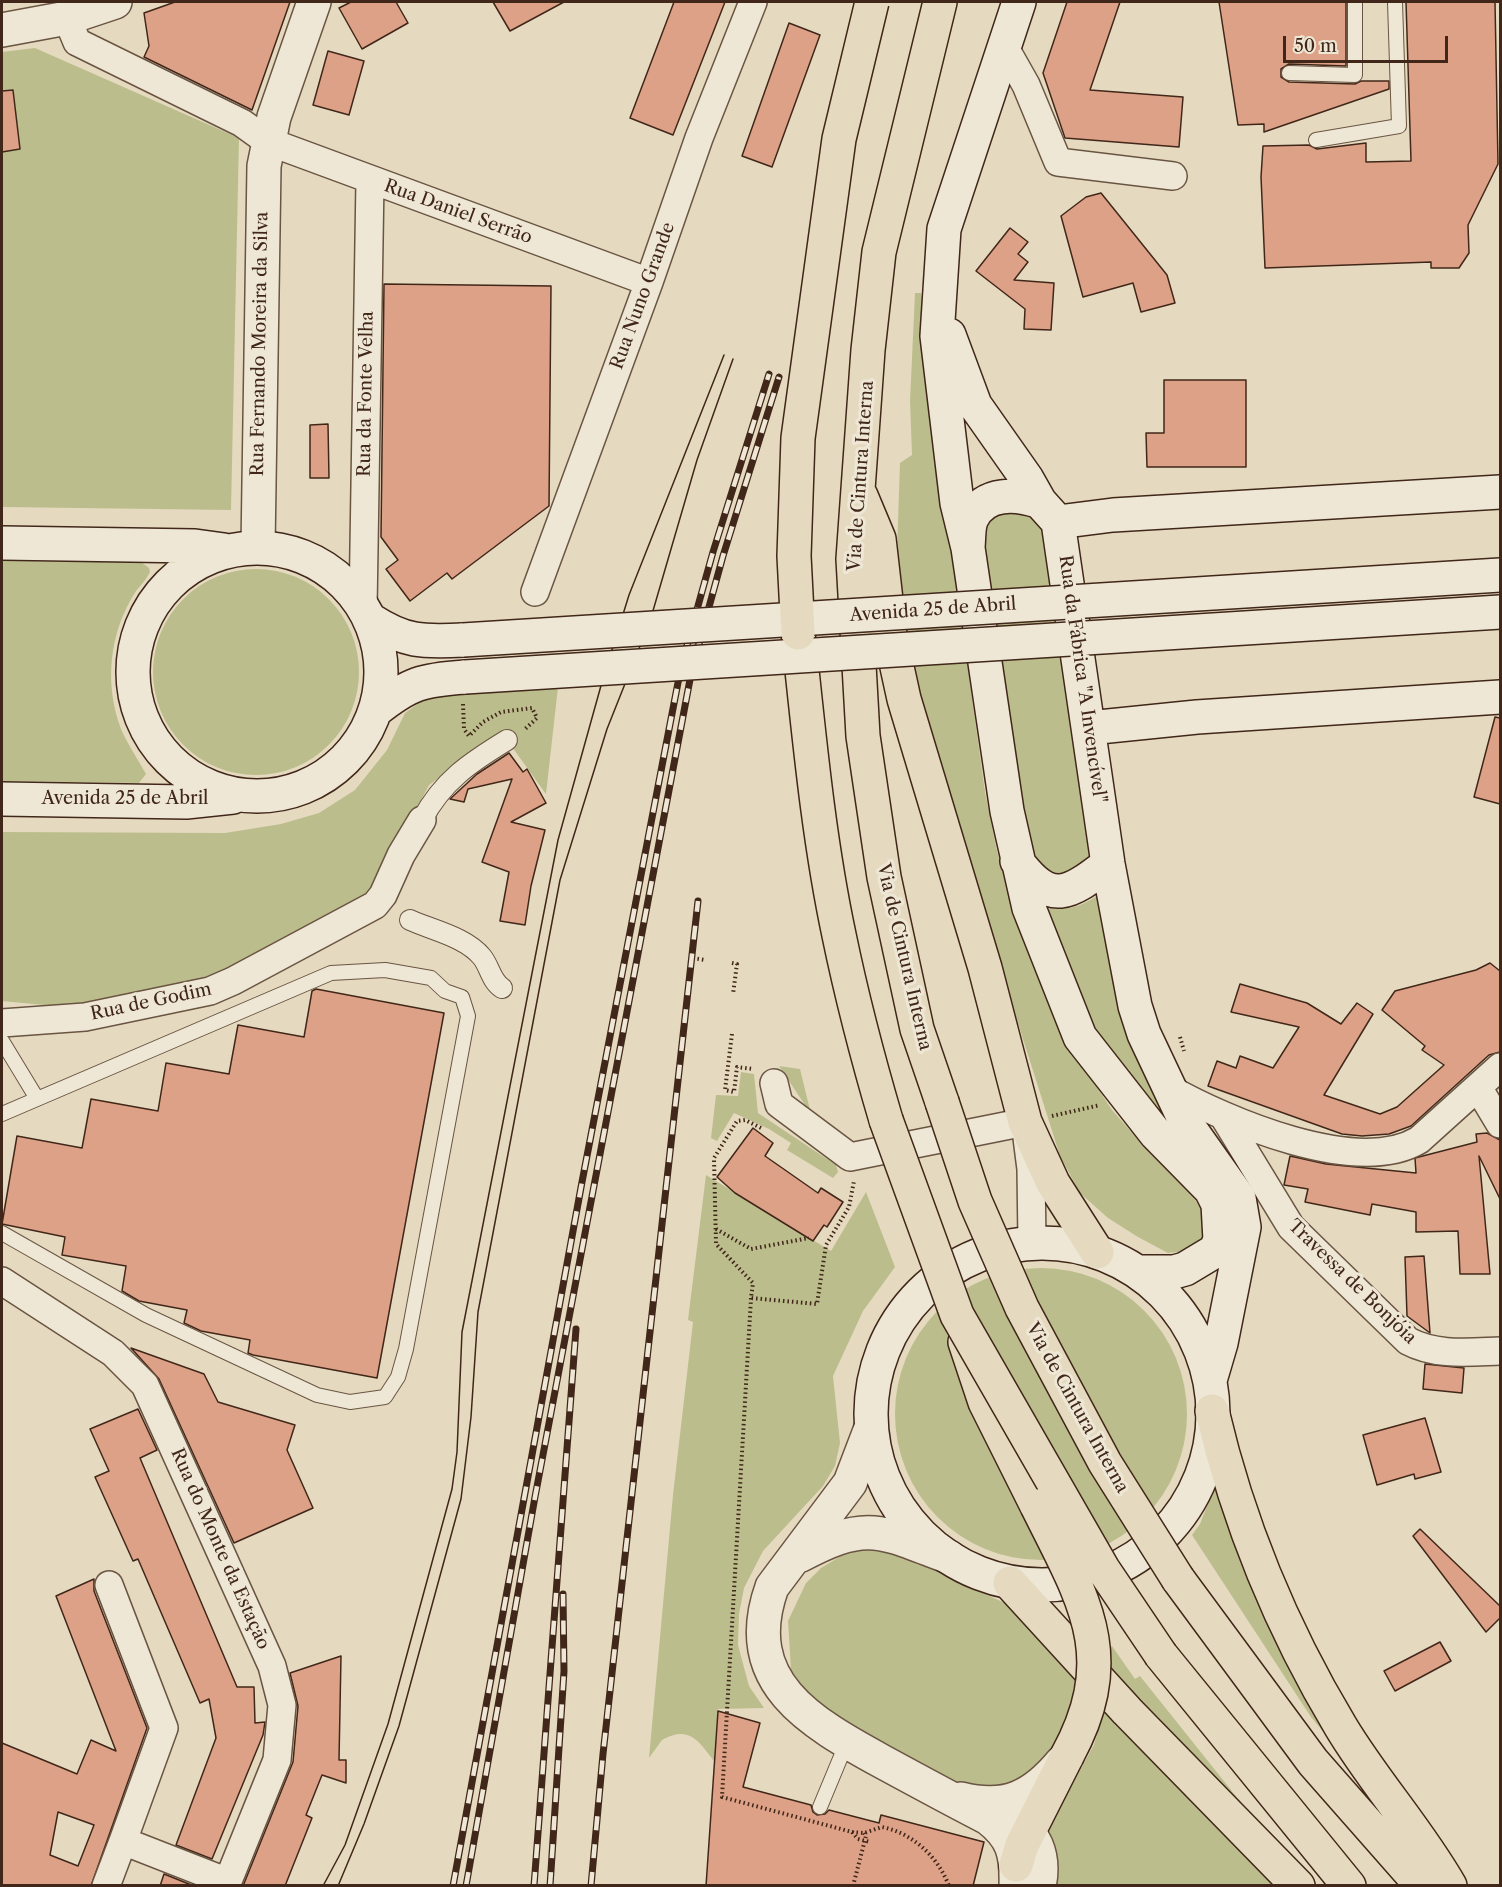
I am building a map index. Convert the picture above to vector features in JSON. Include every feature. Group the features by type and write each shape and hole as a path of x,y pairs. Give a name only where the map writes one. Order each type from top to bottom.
{"highway":[{"path":"872,2 839,139 798,438 794,556 798,633 820,825 838,933 863,1042 886,1120 957,1315 985,1401 1078,1588 1089,1620 1095,1659 1092,1694 1081,1731 1029,1831 1024,1879"},
{"name":"Via de Cintura Interna","path":"940,2 879,252 868,350 860,491 853,559 863,736 884,878 917,1029 975,1201 1022,1308 1105,1463 1178,1578 1312,1762 1436,1878"},
{"path":"860,491 879,538 890,635 904,699 985,968 1025,1122 1053,1183 1097,1252"},
{"path":"957,1315 1103,1569 1161,1656 1349,1886"},
{"path":"1212,1411 1223,1457 1251,1544 1271,1593 1341,1728 1436,1878"},
{"path":"1010,1583 1127,1711 1298,1886"}],"main road":[{"path":"2,30 67,18 115,2"},
{"name":"Rua Fernando Moreira da Silva","path":"258,547 264,166 267,141 314,2"},
{"name":"Rua da Fábrica \"A Invencível\"","path":"1019,2 944,229 941,311 937,336 957,502 968,548 992,717 1017,861 1029,908 1080,1037 1156,1134 1211,1190 1218,1204 1220,1240 1215,1251 1198,1263 1174,1272 1138,1272"},
{"name":"Rua da Fábrica \"A Invencível\"","path":"941,311 975,405 1049,512 1089,728 1108,864 1135,1006 1144,1034 1186,1123 1239,1198 1244,1227 1221,1343 1210,1377"},
{"path":"1049,512 1113,515 1500,492"},
{"name":"Rua da Fábrica \"A Invencível\"","path":"968,548 971,520 987,503 1009,495 1049,512"},
{"path":"2,543 195,546 224,550 258,547 298,554 328,569 353,592 367,614 380,650 381,670 376,710 361,740 339,765 312,783 281,794 248,796 213,788 192,777 182,771 156,746 139,715 132,681 134,645 147,612 168,584 196,562 224,550"},
{"name":"Avenida 25 de Abril","path":"367,614 392,634 416,641 463,640 1500,575"},
{"name":"Avenida 25 de Abril","path":"376,710 412,685 431,680 461,690 1500,612"},
{"path":"1089,728 1197,717 1500,697"},
{"name":"Avenida 25 de Abril","path":"2,799 186,802 248,796"},
{"path":"1017,861 1031,880 1046,890 1059,891 1071,890 1108,864"},
{"path":"790,1561 837,1537 865,1532 896,1536 1010,1583 1046,1586 1075,1582 1127,1563 1170,1528 1200,1481 1210,1442 1212,1411 1210,1377 1192,1330 1168,1298 1138,1272 1097,1252 1065,1245 1032,1243 981,1254 954,1269 936,1280 901,1317 878,1364 872,1396 871,1428 878,1463 891,1496 911,1524 936,1549 948,1557"},
{"path":"871,1428 850,1483 772,1587 766,1603 762,1635 768,1664 789,1700 811,1719 847,1742 988,1818 1004,1830 1011,1842 1024,1879"},
{"path":"939,1793 981,1803 998,1803 1022,1797 1038,1788 1067,1756"},
{"path":"998,1803 1029,1831"}],"street":[{"name":"Rua Nuno Grande","path":"535,592 649,282 701,130 753,2"},
{"path":"67,18 77,42 242,123 267,141"},
{"path":"1004,46 1026,85 1058,162 1173,176"},
{"name":"Rua Daniel Serrão","path":"267,141 649,282"},
{"name":"Rua da Fonte Velha","path":"367,614 370,180"},
{"path":"422,820 436,795 457,772 507,740"},
{"name":"Rua de Godim","path":"2,1023 84,1017 210,991 233,981 380,908 401,855 422,820"},
{"path":"410,920 467,944 482,955 495,984 502,988"},
{"path":"1168,1088 1224,1117 1342,1151 1378,1153 1408,1147 1419,1140 1479,1089 1500,1067"},
{"path":"764,1076 779,1104 850,1157 1025,1122 1031,1169 1032,1243"},
{"path":"1479,1089 1500,1124"},
{"name":"Travessa de Bonjóia","path":"1224,1117 1292,1227 1408,1341 1420,1348 1436,1350 1500,1351"},
{"name":"Rua do Monte da Estação","path":"2,1281 113,1353 145,1385 272,1666 282,1705 277,1760 227,1884"},
{"path":"106,1886 164,1728 109,1585"},
{"path":"123,1841 227,1884"}],"lane":[{"path":"1289,73 1355,75 1355,2"},
{"path":"1316,140 1399,126 1395,2"},
{"path":"2,1114 36,1097 331,973 386,970 431,978 445,991 462,997 468,1016 406,1348 398,1377 386,1396 350,1402 317,1395 146,1316 2,1233"},
{"path":"2,1041 36,1097"},
{"path":"820,1807 847,1742"}],"path":[{"path":"461,690 465,734"},
{"path":"693,958 705,960"},
{"path":"732,963 736,963 733,994"},
{"path":"732,1034 725,1090 734,1092 737,1067 764,1076"},
{"path":"1025,1122 1126,1097"},
{"path":"761,1128 745,1120 737,1121 714,1158 716,1244 753,1283 722,1797 852,1832 864,1833 882,1827 890,1828 921,1845 943,1870 949,1886"},
{"path":"752,1298 817,1304 826,1245 849,1207 854,1181"},
{"path":"716,1229 751,1249 809,1238"},
{"path":"852,1832 858,1839 870,1842"},
{"path":"853,1886 866,1836 864,1833"}],"green space":[{"path":"35,48 239,138 231,510 2,507 2,52"},
{"path":"915,293 921,293 958,596 985,792 997,851 1028,952 1074,1053 1112,1110 1150,1153 1189,1191 1205,1214 1206,1241 1189,1251 1168,1253 1108,1218 1080,1193 1060,1156 986,922 909,663 897,551 900,463 912,455 910,401"},
{"path":"1019,504 1044,523 1092,838 1089,857 1079,870 1062,877 1047,874 1026,852 981,540 990,514"},
{"path":"2,561 141,562 149,568 150,572 136,591 120,624 112,658 111,676 112,694 121,729 146,774 139,783 2,781"},
{"path":"256,569 276,571 295,577 329,599 351,633 357,652 359,672 357,692 351,711 329,745 295,767 276,773 256,775 236,773 217,767 183,745 161,711 155,692 153,672 155,652 161,633 183,599 217,577 236,571"},
{"path":"558,687 546,794 507,740 470,756 429,785 371,897 205,986 75,1008 2,1001 2,832 225,833 281,824 319,813 355,790 387,750 405,713 426,698 463,690"},
{"path":"1102,892 1177,1137 1116,1063 1070,992 1046,908 1061,909 1076,906"},
{"path":"779,1066 800,1069 811,1114"},
{"path":"741,1072 754,1074 758,1113 836,1165 838,1172 833,1178 787,1150 791,1143 769,1129 734,1113 717,1141 711,1138 716,1095 738,1096"},
{"path":"706,1175 831,1251 866,1192 895,1267 863,1311 833,1376 840,1443 835,1466 823,1486 763,1551 744,1588 739,1614 738,1645 749,1686 764,1708 718,1709 715,1762 699,1742 680,1734 662,1740 649,1758 673,1495 693,1322 688,1320"},
{"path":"1041,1268 1083,1274 1110,1285 1134,1301 1154,1321 1170,1345 1181,1372 1187,1414 1181,1456 1170,1483 1154,1507 1134,1527 1110,1543 1083,1554 1041,1560 999,1554 972,1543 948,1527 928,1507 912,1483 901,1456 895,1414 901,1372 912,1345 928,1321 948,1301 972,1285 999,1274"},
{"path":"1218,1478 1340,1752 1311,1717 1192,1535 1200,1524"},
{"path":"862,1550 892,1553 909,1559 1007,1604 1023,1614 1077,1667 1070,1711 1057,1740 1032,1772 1015,1786 972,1791 835,1721 798,1684 791,1670 788,1621 806,1583 821,1568 841,1556"},
{"path":"1112,1646 1135,1679 1140,1676 1251,1815 1249,1818 1109,1677 1108,1649"},
{"path":"1105,1704 1276,1885 1053,1885 1052,1845 1047,1829 1094,1745"}],"building":[{"path":"175,2 290,2 252,110 144,57 149,46 144,13"},
{"path":"351,2 396,2 408,23 362,49 339,8"},
{"path":"493,2 564,2 510,31"},
{"path":"674,2 725,2 673,135 630,118"},
{"path":"1067,2 1120,2 1090,90 1183,97 1179,147 1065,138 1043,73"},
{"path":"1219,2 1346,2 1346,66 1289,64 1281,69 1281,77 1289,82 1355,84 1361,81 1389,81 1389,89 1264,132 1264,124 1238,125"},
{"path":"1406,2 1495,2 1498,164 1468,225 1469,253 1459,268 1431,268 1431,262 1265,268 1261,177 1263,146 1309,145 1317,149 1366,143 1366,162 1411,161"},
{"path":"789,23 820,35 772,167 742,156"},
{"path":"328,51 364,61 349,115 313,105"},
{"path":"13,90 20,149 2,152 2,91"},
{"path":"1101,193 1167,275 1175,303 1141,312 1133,283 1083,297 1061,216 1086,197"},
{"path":"1010,228 1028,242 1018,254 1028,262 1014,280 1054,283 1051,330 1024,329 1025,309 976,271"},
{"path":"384,284 551,286 549,506 452,579 447,573 410,601 386,569 398,560 381,537"},
{"path":"1164,380 1246,380 1246,467 1147,467 1146,433 1164,433"},
{"path":"328,424 329,478 310,478 310,425"},
{"path":"1495,717 1500,718 1500,804 1474,797"},
{"path":"509,753 523,772 527,769 546,803 511,822 545,830 531,886 525,925 500,921 509,872 482,862 512,779 468,789 464,802 450,799 477,774"},
{"path":"1490,963 1500,971 1500,1052 1489,1055 1411,1126 1389,1134 1362,1136 1342,1134 1208,1086 1217,1061 1236,1068 1240,1056 1273,1068 1299,1027 1231,1012 1240,984 1307,1003 1341,1024 1357,1003 1373,1014 1324,1095 1380,1114 1397,1107 1444,1065 1422,1050 1425,1046 1382,1010 1395,991 1476,970"},
{"path":"316,989 444,1013 377,1378 248,1353 250,1340 201,1331 184,1323 187,1310 139,1301 122,1291 126,1266 62,1255 65,1237 2,1224 17,1136 82,1148 91,1099 158,1111 166,1063 229,1074 238,1025 304,1037 312,991"},
{"path":"753,1128 773,1143 765,1156 818,1193 821,1188 843,1202 827,1227 824,1225 813,1241 735,1193 717,1177"},
{"path":"1487,1133 1500,1140 1500,1199 1479,1156 1490,1274 1460,1274 1458,1231 1416,1232 1416,1212 1372,1204 1370,1215 1305,1202 1308,1189 1284,1185 1290,1156 1326,1164 1416,1173 1415,1158 1477,1142 1476,1134"},
{"path":"1424,1256 1430,1333 1407,1316 1405,1257"},
{"path":"131,1348 204,1374 218,1402 295,1425 287,1450 313,1508 234,1543 159,1379"},
{"path":"1425,1364 1464,1368 1462,1393 1423,1389"},
{"path":"138,1409 157,1450 140,1458 237,1687 254,1687 255,1723 265,1722 263,1735 212,1859 176,1845 216,1738 209,1699 200,1703 138,1559 133,1561 95,1477 109,1471 90,1429"},
{"path":"1425,1418 1441,1472 1415,1479 1414,1474 1377,1485 1363,1435"},
{"path":"1420,1529 1500,1606 1500,1618 1486,1632 1413,1536"},
{"path":"94,1579 94,1591 147,1728 91,1886 2,1886 2,1743 77,1774 91,1740 116,1751 56,1596","holes":["58,1812 94,1825 78,1866 50,1855"]},
{"path":"1440,1642 1451,1661 1395,1691 1384,1671"},
{"path":"341,1656 339,1760 346,1760 346,1783 322,1775 306,1815 312,1818 285,1886 243,1886 293,1762 298,1706 290,1673"},
{"path":"718,1711 760,1723 743,1787 811,1805 813,1812 817,1815 825,1814 829,1810 879,1823 881,1815 984,1842 973,1886 706,1886"},
{"path":"164,1874 194,1886 160,1886"}],"tram line":[{"path":"323,1886 345,1845 388,1724 452,1489 457,1452 462,1332 558,840 629,595 724,355"},
{"path":"338,1886 364,1824 399,1726 461,1499 471,1417 478,1312 560,880 607,729 650,621 697,460 733,359"}],"railway":[{"path":"453,1886 582,1182 681,667 713,552 769,374"},
{"path":"466,1886 535,1497 692,669 723,556 779,377"},
{"path":"591,1886 603,1754 698,901"},
{"path":"534,1886 576,1329"},
{"path":"550,1886 564,1671 563,1594"}]}
